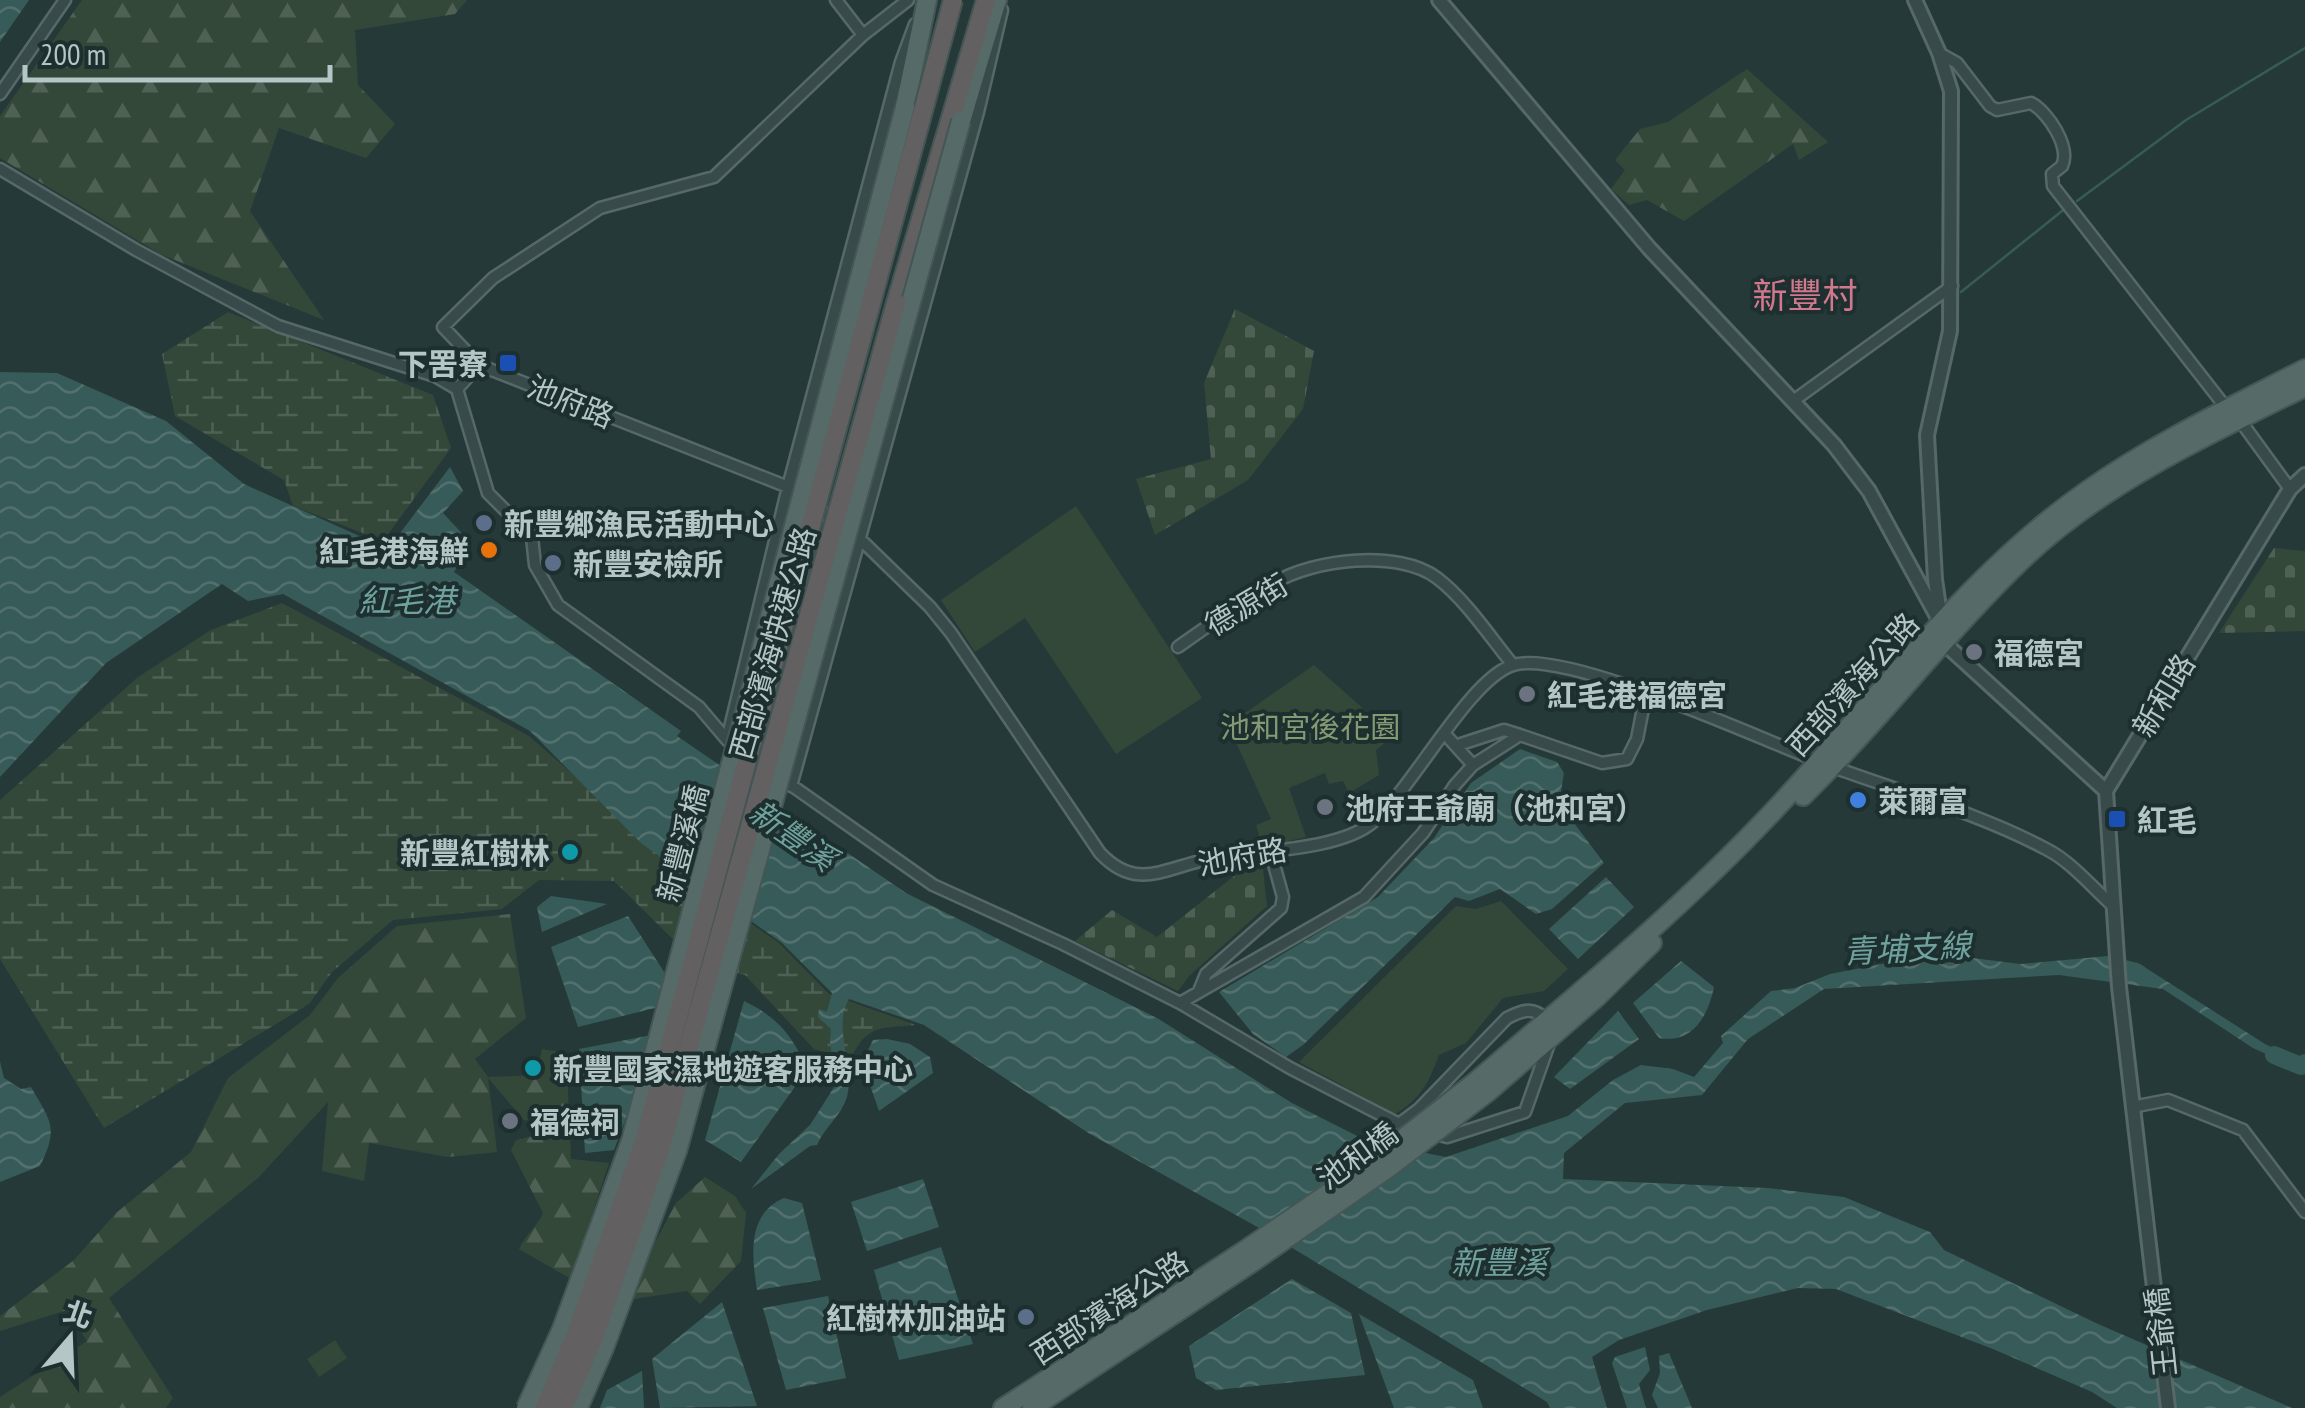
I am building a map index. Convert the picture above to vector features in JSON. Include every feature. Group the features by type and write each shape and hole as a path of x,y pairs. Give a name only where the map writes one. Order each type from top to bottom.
{"highway":[{"name":"西部濱海快速公路","path":"545,1408 576,1334 644,1142 953,0"},
{"name":"西部濱海快速公路","path":"563,1408 594,1337 660,1149 896,302 973,0"},
{"path":"896,302 986,0"}],"main road":[{"name":"新豐溪橋","path":"526,1408 562,1329 630,1140 904,107 926,0"},
{"path":"578,1408 677,1151 961,121 1000,0"},
{"name":"西部濱海公路","path":"1482,1087 1550,1028 1597,997 1826,764 1943,634 2027,555 2150,467 2305,369"},
{"name":"西部濱海公路","path":"2233,414 2305,387"},
{"name":"池和橋","path":"1249,1256 1482,1087"},
{"name":"西部濱海公路","path":"1003,1408 1249,1256"},
{"name":"西部濱海公路","path":"1032,1408 1249,1256"}],"street":[{"path":"0,94 65,0"},
{"path":"836,0 862,35"},
{"path":"456,389 479,365 443,327 493,278 600,208 714,177 862,35 908,0"},
{"path":"727,740 788,487 900,62 926,0"},
{"path":"791,786 978,112 1000,0"},
{"path":"1439,0 1649,248 1834,445 1869,491 1943,634 2106,790 2111,904 2132,1108 2168,1100 2243,1130 2305,1212"},
{"path":"1914,0 1939,53 1950,92 1950,331 1928,435 1943,634"},
{"path":"1939,53 1957,63 1997,110 2030,103 2044,112 2065,152 2062,166 2052,174 2053,186 2290,490"},
{"path":"0,169 136,250 278,326 435,376 456,389 488,493 532,536 535,565 558,605 699,706 727,740 933,886 1063,944 1180,1003 1290,1068 1399,1124 1446,1137 1525,1112 1550,1028 1538,1012 1524,1010 1507,1018 1419,1109 1399,1124"},
{"path":"1792,401 1952,286"},
{"name":"池府路","path":"479,365 788,487 860,539 930,607 1100,853 1123,872 1142,875 1236,854 1328,842 1371,824 1486,682 1514,665"},
{"name":"新和路","path":"2106,790 2290,490 2305,475"},
{"name":"德源街","path":"1178,647 1277,580 1344,562 1380,560 1400,562 1433,575 1514,665"},
{"path":"1514,665 1546,664 1646,693 1826,764 1977,817 2053,852 2111,904"},
{"path":"1458,746 1504,730 1602,763 1627,759 1634,748 1646,693"},
{"path":"737,702 810,724"},
{"path":"1444,733 1474,766"},
{"path":"1180,1003 1364,896 1423,833 1437,808 1474,766 1520,735"},
{"path":"1200,991 1206,974 1281,908 1283,897 1270,850"},
{"name":"王爺橋","path":"2132,1108 2168,1408"},
{"path":"1419,1109 1428,1132"}],"green space":[{"path":"82,0 467,0 455,14 355,30 358,85 395,124 366,158 279,128 250,211 324,320 160,254 0,158 0,116"},
{"path":"1747,69 1828,142 1799,160 1793,144 1684,221 1647,200 1629,205 1611,189 1625,170 1615,160 1640,129 1668,122"},
{"path":"1235,309 1314,351 1303,409 1248,480 1155,535 1136,479 1211,459 1204,383"},
{"path":"228,312 433,395 451,448 383,541 293,506 284,480 175,416 162,354"},
{"path":"1076,506 1202,698 1116,754 1025,618 975,652 941,600"},
{"path":"2274,548 2305,551 2305,631 2219,633"},
{"path":"282,603 529,736 714,898 779,943 829,994 916,1025 869,1034 851,1059 814,1049 745,975 695,961 614,881 539,880 502,909 393,920 332,972 309,1004 104,1128 0,959 0,800 138,677 211,630"},
{"name":"池和宮後花園","path":"1314,665 1376,720 1390,739 1376,750 1379,775 1349,793 1343,781 1329,784 1325,773 1289,788 1306,837 1262,847 1256,825 1271,819 1228,725"},
{"path":"1262,861 1267,906 1189,976 1178,991 1075,941 1112,910 1157,937 1248,865"},
{"path":"1501,901 1568,969 1544,991 1503,998 1466,1043 1439,1055 1423,1089 1404,1108 1395,1114 1299,1062 1456,906 1476,909"},
{"path":"510,914 526,1018 475,1059 488,1077 543,1075 542,1049 559,1052 567,1072 571,1159 609,1163 571,1279 519,1249 543,1213 511,1150 516,1140 534,1136 536,1115 525,1121 488,1078 497,1152 448,1157 369,1143 364,1181 322,1171 328,1102 258,1178 109,1298 173,1398 166,1408 0,1408 0,1397 87,1341 67,1310 0,1331 0,1316 74,1260 116,1213 191,1152 228,1078 310,1015 338,978 397,926"},
{"path":"705,1177 735,1196 746,1213 741,1261 700,1304 687,1291 633,1299 651,1250 676,1203"},
{"path":"335,1340 347,1358 319,1377 307,1359"}],"water":[{"path":"0,0 29,0 0,42"},
{"name":"新豐溪","path":"0,372 57,373 166,421 244,484 388,549 450,467 463,491 443,513 471,543 454,572 681,731 677,736 906,893 1157,1018 1292,1103 1369,1142 1446,1157 1568,1116 1613,1080 1641,1065 1673,1069 1694,1077 1723,1043 1721,1036 1771,991 1795,988 1830,974 1897,961 1965,957 2020,964 2108,956 2138,963 2265,1044 2297,1060 2293,1066 2253,1048 2163,989 2059,975 1824,989 1748,1039 1702,1095 1625,1103 1564,1153 1563,1179 1767,1188 1844,1197 1930,1232 1944,1250 2098,1324 2292,1408 2117,1408 2092,1392 1993,1349 1836,1289 1798,1288 1707,1310 1619,1340 1592,1357 1607,1408 1550,1408 1547,1402 1261,1229 1090,1134 924,1025 849,999 843,1022 849,1085 844,1104 817,1145 810,1146 751,1189 779,1154 810,1125 836,1084 831,1029 818,1017 819,1009 827,1012 832,993 782,943 641,843 530,731 283,594 248,601 222,584 106,663 0,777"},
{"path":"1520,749 1557,762 1564,773 1559,803 1604,863 1552,909 1536,914 1500,889 1469,901 1455,897 1286,1057 1253,1034 1219,992 1378,897 1434,838 1471,783"},
{"path":"1606,877 1634,907 1578,959 1549,929"},
{"path":"551,896 607,904 542,932 537,907"},
{"path":"628,916 677,992 663,1006 578,1027 551,947"},
{"path":"1681,961 1714,987 1711,998 1697,1026 1681,1037 1659,1038 1633,1003"},
{"path":"744,1001 781,1027 805,1065 797,1084 741,1162 705,1140"},
{"path":"1618,1011 1639,1039 1570,1089 1554,1077"},
{"path":"657,1034 614,1150 585,1153 579,1049"},
{"path":"873,1040 910,1044 930,1057 933,1073 879,1111 862,1062"},
{"path":"0,1062 4,1078 21,1089 31,1087 48,1117 51,1133 40,1166 0,1182"},
{"path":"923,1179 939,1227 867,1251 851,1202"},
{"path":"784,1198 802,1203 821,1280 757,1290 753,1251 757,1225 772,1205"},
{"path":"941,1247 973,1344 899,1360 874,1270"},
{"path":"1292,1279 1351,1313 1365,1375 1216,1390 1196,1378 1189,1346"},
{"path":"828,1296 846,1378 786,1390 763,1308"},
{"path":"722,1302 757,1406 660,1408 652,1359"},
{"path":"1359,1314 1473,1380 1483,1408 1394,1408"},
{"path":"1645,1347 1650,1370 1639,1384 1646,1408 1627,1408 1612,1363 1615,1357"},
{"path":"1669,1353 1692,1408 1658,1408 1652,1395 1660,1373 1659,1356"},
{"path":"642,1371 644,1408 600,1408 607,1390"}],"waterway":[{"path":"2077,201 2186,120 2305,48"},
{"path":"1961,292 2062,211"},
{"name":"青埔支線","path":"2274,1055 2301,1066 2305,1063"},
{"name":"青埔支線","path":"2301,1066 2305,1069"}],"place":[{"name":"下罟寮","path":"508,363"},
{"name":"新豐鄉漁民活動中心","path":"484,523"},
{"name":"紅毛港海鮮","path":"489,550"},
{"name":"新豐安檢所","path":"553,563"},
{"name":"福德宮","path":"1974,652"},
{"name":"紅毛港福德宮","path":"1527,694"},
{"name":"萊爾富","path":"1858,800"},
{"name":"池府王爺廟（池和宮）","path":"1325,807"},
{"name":"紅毛","path":"2117,819"},
{"name":"新豐紅樹林","path":"570,852"},
{"name":"新豐國家濕地遊客服務中心","path":"533,1068"},
{"name":"福德祠","path":"510,1121"},
{"name":"紅樹林加油站","path":"1026,1317"}],"district":[{"name":"新豐村","path":"1805,295"}],"water label":[{"name":"紅毛港","path":"407,600"}]}
